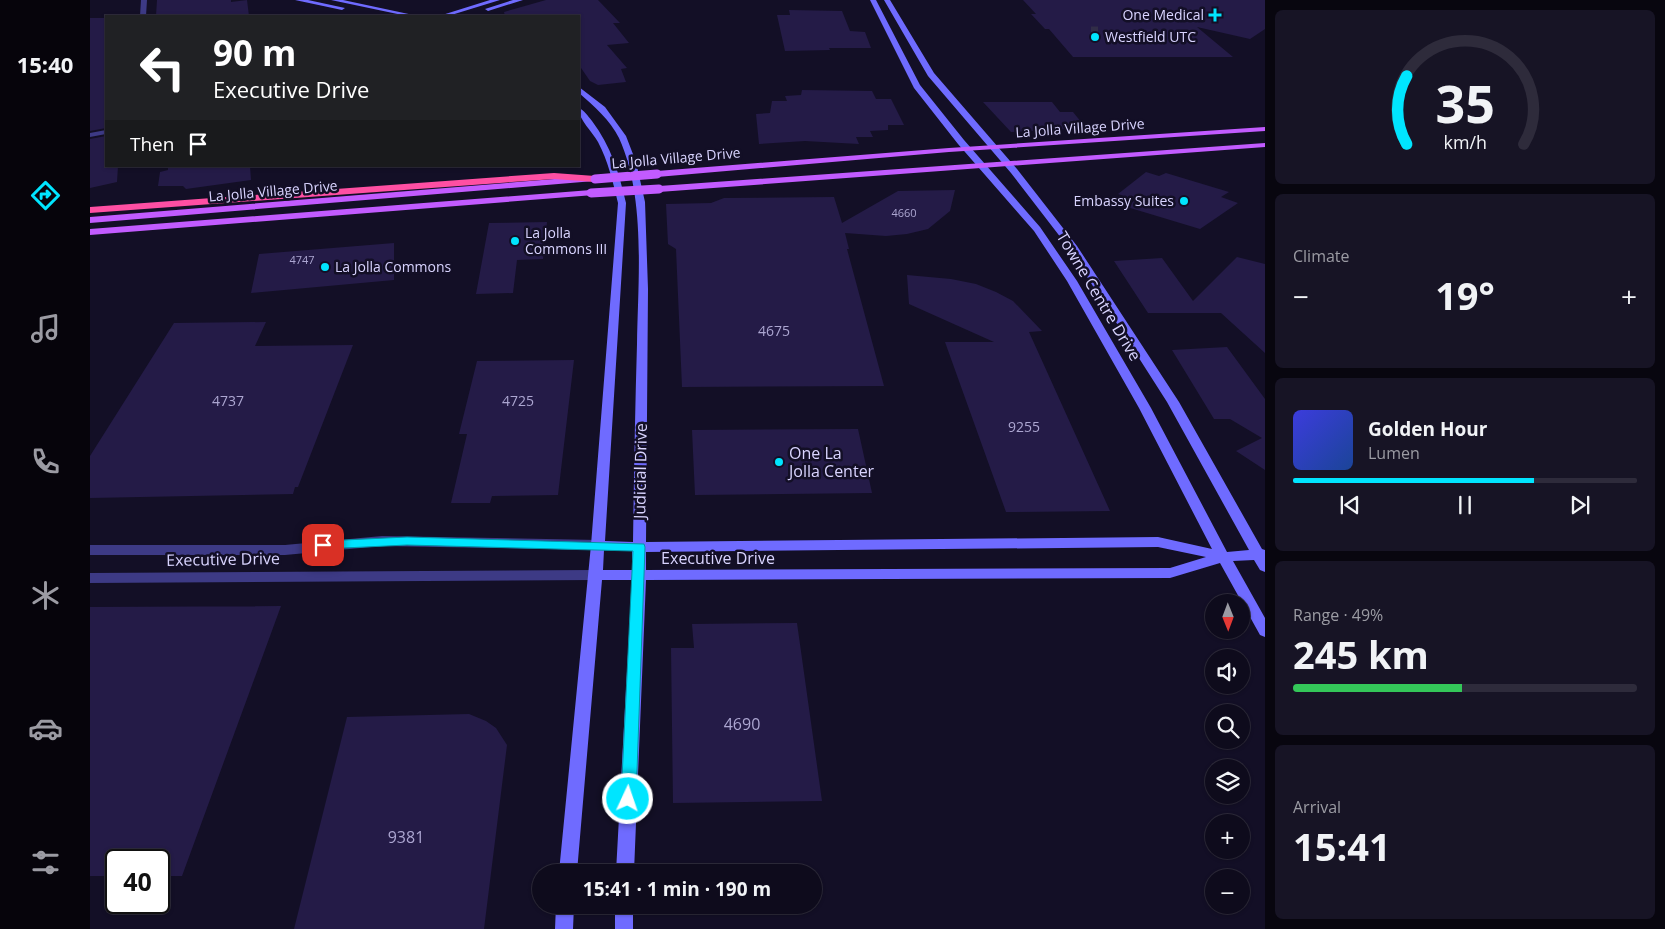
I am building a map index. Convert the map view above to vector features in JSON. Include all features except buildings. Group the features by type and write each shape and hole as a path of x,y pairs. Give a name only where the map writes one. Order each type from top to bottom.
{"highway":[{"path":"90,210 554,176 595,179"}],"main road":[{"name":"La Jolla Village Drive","path":"90,220 966,149 1265,129"},
{"name":"La Jolla Village Drive","path":"90,232 591,193 1265,145"}],"street":[{"path":"143,15 144,0"},
{"path":"298,0 373,15"},
{"path":"334,0 410,15"},
{"path":"445,15 497,0"},
{"path":"470,15 520,0"},
{"name":"Towne Centre Drive","path":"873,0 917,86 966,149 1037,229 1072,281 1145,408 1265,631"},
{"name":"Towne Centre Drive","path":"888,0 932,74 1072,246 1173,402 1261,554 1265,567"},
{"path":"906,64 921,74 936,92 957,105"},
{"name":"Judicial Drive","path":"580,90 602,109 622,136 632,162 641,202 643,298 639,575 625,864"},
{"path":"569,864 598,545 622,203 613,163 601,138 580,111"},
{"path":"90,134 105,132"},
{"name":"Executive Drive","path":"90,550 285,550 382,541 639,547 1158,542 1224,557"},
{"name":"Executive Drive","path":"90,578 1170,572 1224,557 1261,554"},
{"path":"564,929 565,914"},
{"path":"624,914 624,929"}],"tunnel":[{"path":"1091,30 1101,30"}],"place":[{"name":"One Medical","path":"1215,15"},
{"name":"Westfield UTC","path":"1095,37"},
{"name":"Embassy Suites","path":"1184,201"},
{"name":"La Jolla Commons III","path":"515,241"},
{"name":"La Jolla Commons","path":"325,267"},
{"name":"One La Jolla Center","path":"779,462"}],"route":[{"path":"323,545 407,541 639,547 628,799"}]}
